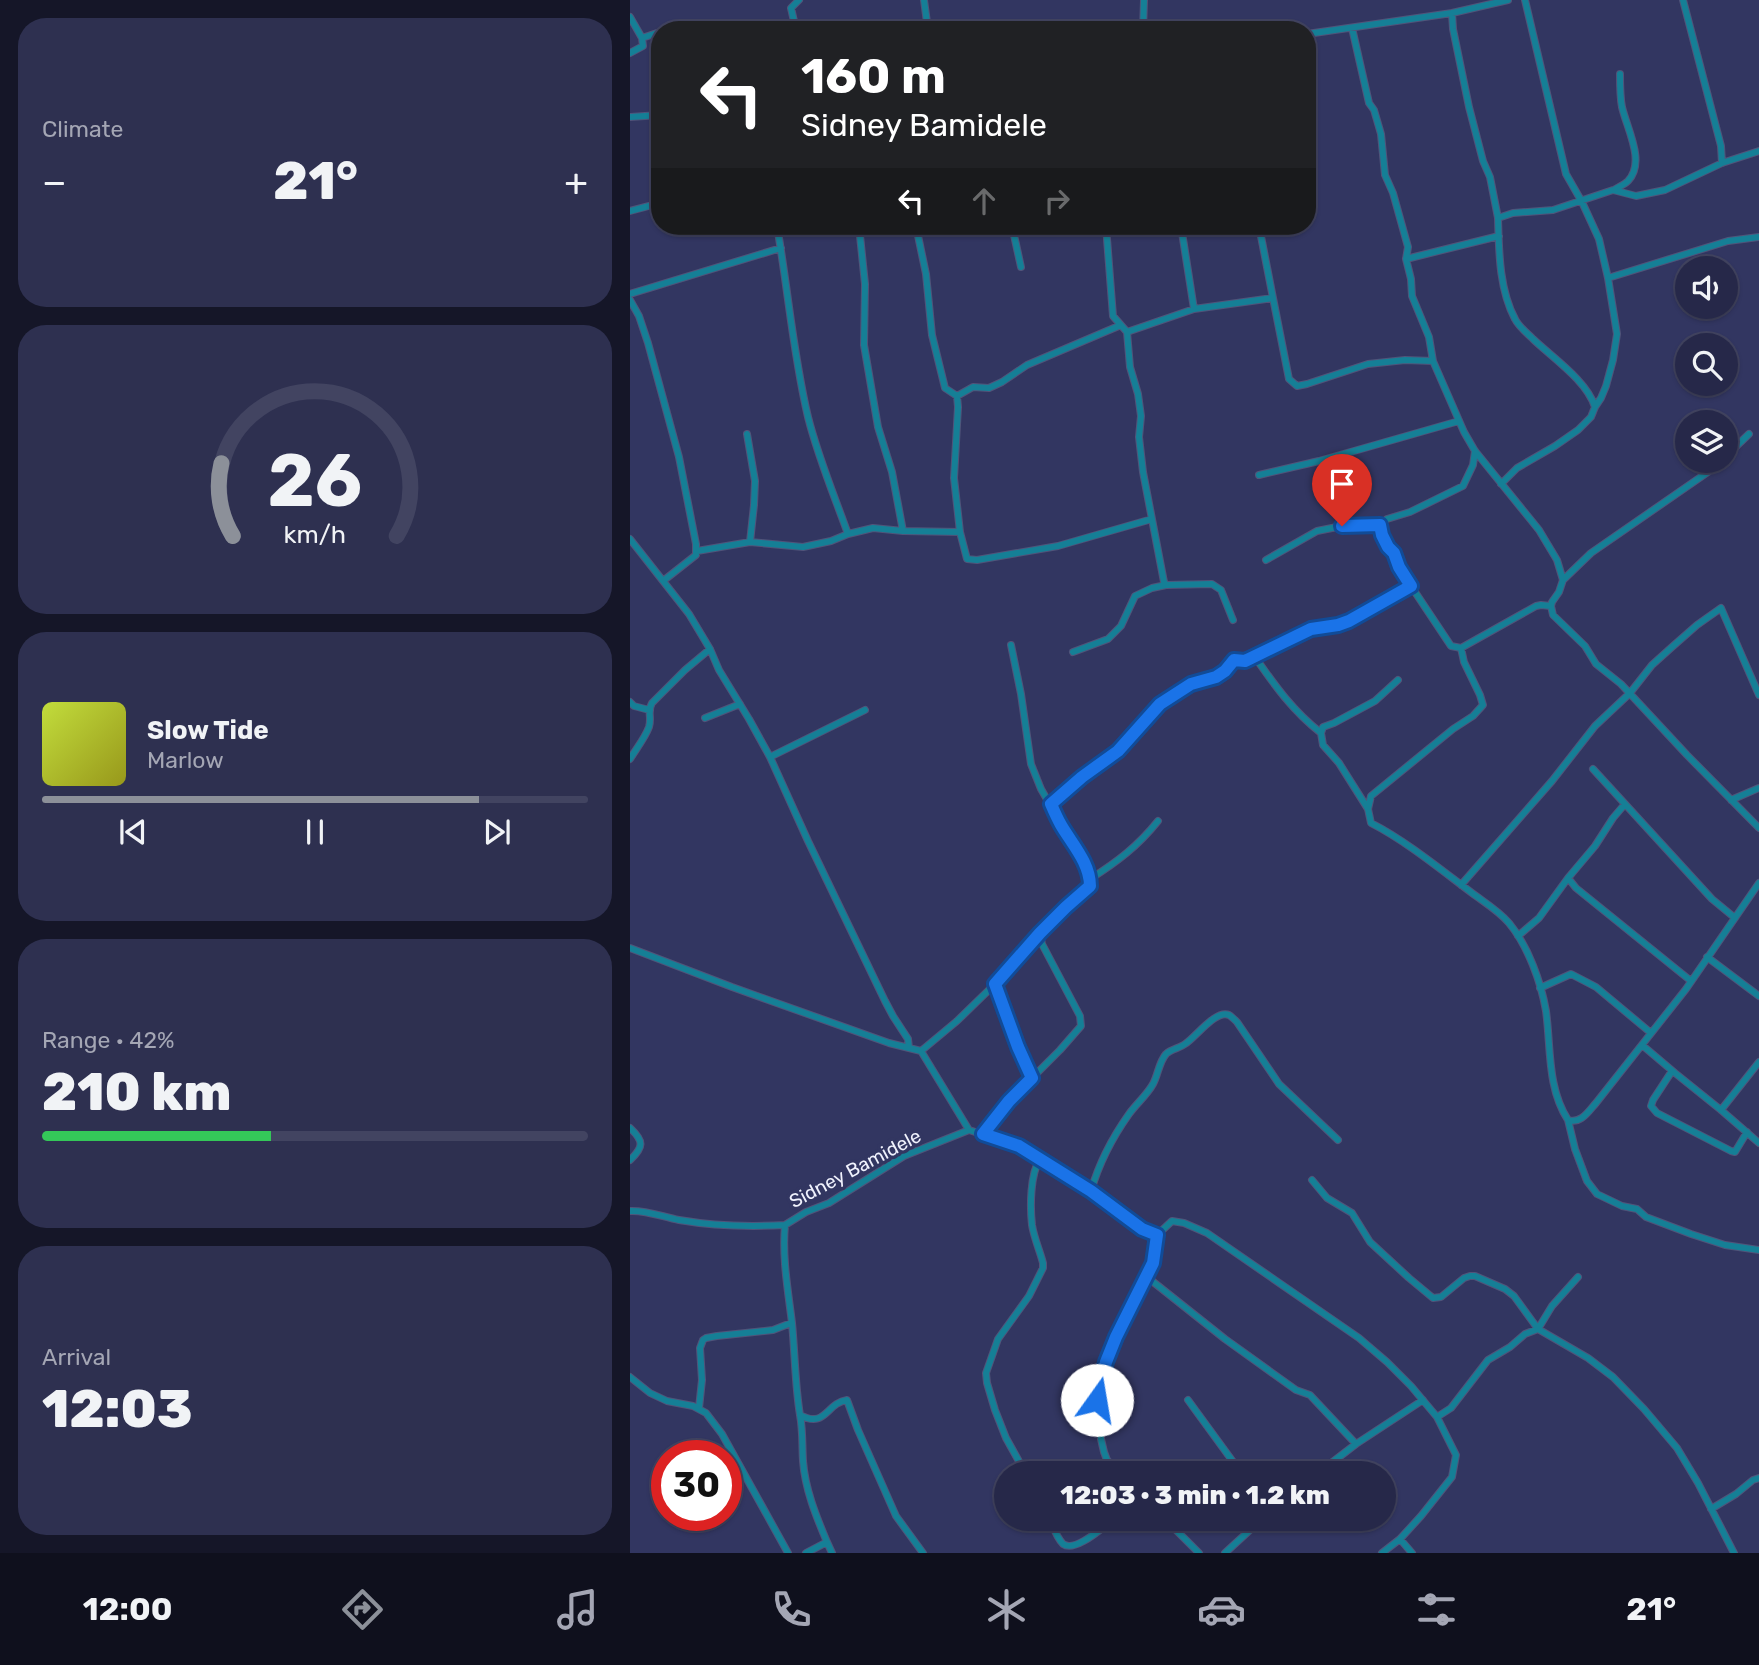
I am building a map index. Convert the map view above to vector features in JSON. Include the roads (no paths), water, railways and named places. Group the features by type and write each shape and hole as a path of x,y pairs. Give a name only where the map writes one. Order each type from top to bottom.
{"street":[{"path":"794,21 790,8 799,0"},
{"path":"924,0 927,21"},
{"path":"1143,21 1144,0"},
{"path":"1316,33 1452,13 1508,0"},
{"path":"1683,0 1721,146 1722,163"},
{"path":"1501,484 1517,468 1555,446 1591,417 1606,386 1617,334 1599,239 1566,174 1527,1"},
{"path":"1452,13 1469,107 1483,161 1490,177 1498,218 1502,275 1515,319 1526,333 1576,379 1590,395 1595,408"},
{"path":"630,17 642,38 643,46 630,53"},
{"path":"1352,28 1369,103 1374,110 1381,134 1385,175 1393,193 1408,247 1406,259 1412,279 1412,296 1429,337 1433,361 1475,451 1539,530 1557,560 1563,580 1550,606 1553,615 1585,646 1596,664 1630,693 1759,828"},
{"path":"642,38 651,35"},
{"path":"1498,218 1513,213 1553,210 1582,202 1627,182 1634,171 1636,160 1622,107 1620,74"},
{"path":"630,117 651,116"},
{"path":"1613,190 1636,195 1665,190 1722,163 1759,151"},
{"path":"630,211 651,205"},
{"path":"779,235 808,415 848,534"},
{"path":"860,235 865,284 864,345 878,427 892,472 903,531"},
{"path":"918,235 926,274 932,335 946,388 957,396 954,478 960,532 967,559 977,560 1058,546 1152,519"},
{"path":"1014,235 1021,267"},
{"path":"1107,235 1113,316 1127,332 1130,367 1141,416 1139,437 1166,585"},
{"path":"1182,235 1194,309"},
{"path":"1261,235 1289,379 1297,386 1368,364 1405,360 1433,361"},
{"path":"1406,259 1499,236"},
{"path":"1608,278 1728,241 1759,237"},
{"path":"630,294 781,248"},
{"path":"1127,332 1194,309 1273,298"},
{"path":"630,300 639,316 648,343 679,457 697,551 696,555 663,581"},
{"path":"957,396 973,387 989,388 1027,365 1121,326"},
{"path":"1259,475 1320,461 1459,421"},
{"path":"747,434 755,481 750,542"},
{"path":"1738,445 1749,434"},
{"path":"1266,560 1317,531 1342,526 1380,525 1387,519 1410,512 1463,486 1473,465 1475,451"},
{"path":"1473,465 1484,462"},
{"path":"1563,580 1591,553 1707,473"},
{"path":"1380,525 1382,535 1394,553 1399,567 1449,644 1455,648 1461,648 1529,610 1541,605 1550,606"},
{"path":"697,551 750,542 803,547 873,528 960,532"},
{"path":"630,539 689,614 770,757 889,1008 908,1039 909,1048"},
{"path":"1073,652 1108,639 1121,626 1135,596 1166,585 1212,584 1221,590 1233,620"},
{"path":"1051,804 1118,751 1160,704 1191,684 1216,677 1234,660 1245,661 1255,657 1311,629 1349,621 1411,586"},
{"path":"1461,885 1552,781 1595,726 1672,647 1721,608 1759,695"},
{"path":"921,1051 995,984 1040,933 1090,886 1086,867 1041,789 1030,757 1011,645"},
{"path":"1368,809 1371,796 1482,707 1482,700 1464,662 1461,648"},
{"path":"630,759 648,730 652,703 710,649"},
{"path":"1255,657 1273,684 1303,719 1321,733"},
{"path":"1398,680 1375,701 1323,727 1323,745 1339,763 1368,809 1371,823 1386,831 1503,917 1529,953 1546,1011 1553,1083 1587,1181 1597,1194 1622,1206 1637,1209 1646,1217 1725,1245 1759,1250"},
{"path":"630,702 634,706 649,710"},
{"path":"705,718 740,704"},
{"path":"770,757 865,710"},
{"path":"1593,769 1712,899 1735,918"},
{"path":"1731,800 1759,788"},
{"path":"1518,936 1539,918 1625,804"},
{"path":"1090,879 1119,861 1142,841 1158,821"},
{"path":"1568,878 1691,981"},
{"path":"1570,1130 1596,1103 1691,981 1759,883"},
{"path":"983,1134 1009,1101 1081,1026 1082,1019 1042,944 1040,933"},
{"path":"1032,942 1042,944"},
{"path":"630,948 888,1043 921,1051 969,1130 1019,1146 1091,1191 1142,1229 1157,1235"},
{"path":"1707,957 1759,996"},
{"path":"1540,988 1571,974 1596,988 1651,1033"},
{"path":"995,984 1032,1078"},
{"path":"1091,1191 1104,1154 1130,1113 1155,1082 1156,1073 1166,1054 1185,1044 1216,1016 1223,1014 1230,1015 1237,1022 1279,1084 1338,1140"},
{"path":"1642,1045 1759,1143"},
{"path":"1721,1110 1759,1062"},
{"path":"1672,1071 1653,1100 1651,1106 1657,1113 1731,1152 1738,1149 1747,1132"},
{"path":"1568,1121 1576,1121"},
{"path":"630,1128 641,1144 640,1150 630,1160"},
{"name":"Sidney Bamidele","path":"832,1553 810,1497 803,1460 803,1434 785,1272 785,1225 839,1197 904,1156 969,1130"},
{"path":"1019,1461 995,1410 986,1373 998,1339 1029,1296 1043,1268 1032,1225 1032,1180 1040,1159"},
{"path":"1312,1180 1327,1198 1352,1213 1370,1242 1433,1298 1441,1297 1466,1277 1475,1276 1510,1292 1545,1335 1588,1358 1613,1377 1677,1448 1734,1553"},
{"path":"630,1211 701,1223 754,1227 785,1225"},
{"path":"1108,1461 1101,1439 1097,1400 1106,1362 1153,1263 1157,1235 1172,1221 1184,1223 1207,1233 1359,1338 1387,1362 1437,1417 1456,1455 1452,1477 1400,1539 1381,1553"},
{"path":"1147,1277 1225,1339 1296,1390 1310,1395 1356,1444"},
{"path":"1437,1417 1451,1408 1488,1360 1525,1334 1538,1329 1552,1306 1578,1277"},
{"path":"699,1408 702,1380 700,1348 703,1340 773,1330 792,1323"},
{"path":"630,1377 667,1401 699,1408 711,1417 788,1553"},
{"path":"800,1415 808,1420 816,1420 841,1401 847,1400 896,1516 923,1553"},
{"path":"1188,1400 1233,1461"},
{"path":"1334,1461 1423,1400"},
{"path":"1711,1509 1759,1478"},
{"path":"1056,1531 1063,1545 1068,1548 1076,1548 1099,1531"},
{"path":"1177,1531 1199,1553"},
{"path":"1225,1553 1249,1531"},
{"path":"1400,1539 1412,1553"},
{"path":"806,1553 827,1542"}]}
